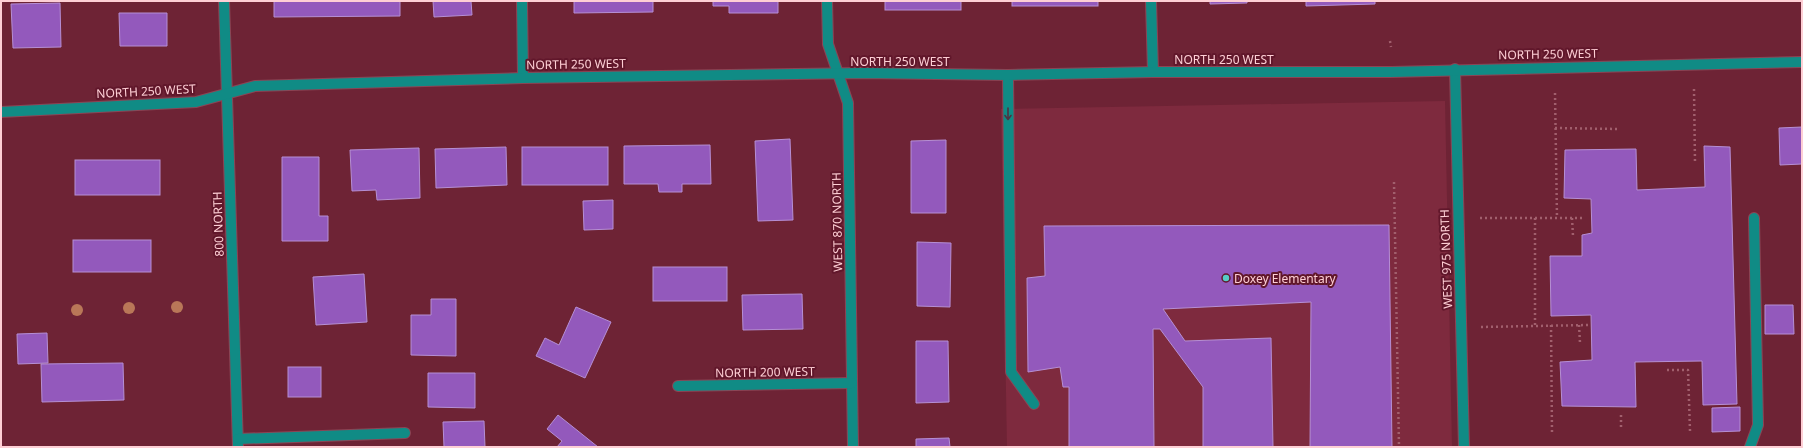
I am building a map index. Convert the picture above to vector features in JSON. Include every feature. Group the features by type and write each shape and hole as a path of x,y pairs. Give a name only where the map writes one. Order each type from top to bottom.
{"street":[{"name":"800 NORTH","path":"224,1 238,443"},
{"path":"522,1 523,78"},
{"name":"WEST 870 NORTH","path":"827,1 828,44 848,103 853,447"},
{"path":"1151,1 1153,72"},
{"name":"NORTH 250 WEST","path":"1,112 196,102 227,95 255,86 523,78 838,74 1008,75 1153,72 1391,72 1454,69 1802,62"},
{"name":"WEST 975 NORTH","path":"1454,69 1464,447"},
{"path":"1008,75 1011,372 1034,404"},
{"path":"1750,447 1758,425 1754,218"},
{"name":"NORTH 200 WEST","path":"678,386 852,383"},
{"path":"238,443 405,433"}],"path":[{"path":"1390,41 1391,47"},
{"path":"1694,89 1695,162"},
{"path":"1555,92 1556,218"},
{"path":"1555,128 1618,129"},
{"path":"1394,182 1399,447"},
{"path":"1480,218 1584,218"},
{"path":"1535,218 1535,326"},
{"path":"1572,218 1573,236"},
{"path":"1551,325 1552,433"},
{"path":"1579,325 1580,343"},
{"path":"1481,327 1589,325"},
{"path":"1667,370 1688,370 1690,431"},
{"path":"1621,415 1621,430"}],"shaded area":[{"name":"Doxey Elementary","path":"1445,101 1452,447 1007,447 1001,109"}],"building":[{"path":"274,1 400,1 400,16 274,17"},
{"path":"433,1 471,1 472,15 434,17"},
{"path":"574,1 653,1 653,12 574,13"},
{"path":"713,1 778,1 778,13 729,13 729,6 713,6"},
{"path":"885,1 961,1 961,10 885,10"},
{"path":"1012,1 1098,1 1098,6 1012,6"},
{"path":"1210,1 1247,1 1247,3 1210,4"},
{"path":"1306,1 1375,1 1375,4 1306,6"},
{"path":"60,3 61,47 13,48 11,4"},
{"path":"119,13 167,13 167,46 120,46"},
{"path":"1802,127 1802,164 1780,165 1779,128"},
{"path":"790,139 793,220 758,221 755,141"},
{"path":"946,140 946,213 911,213 911,141"},
{"path":"710,145 711,184 682,184 682,192 659,192 658,184 624,184 624,146"},
{"path":"1704,146 1730,147 1737,404 1703,405 1702,361 1635,362 1636,407 1562,406 1560,362 1592,360 1591,315 1551,316 1550,256 1582,256 1582,235 1592,233 1591,199 1564,198 1565,150 1636,149 1637,190 1705,187"},
{"path":"506,147 507,185 436,188 435,149"},
{"path":"522,147 608,147 608,185 522,185"},
{"path":"419,148 420,198 377,200 376,190 352,191 350,150"},
{"path":"282,157 319,157 319,216 328,216 328,241 282,241"},
{"path":"75,160 160,160 160,195 75,195"},
{"path":"613,200 613,229 584,230 583,201"},
{"name":"Doxey Elementary","path":"1389,225 1392,447 1310,447 1311,302 1163,309 1185,341 1271,338 1273,447 1203,447 1203,387 1160,329 1153,329 1154,447 1069,447 1069,387 1063,387 1060,367 1028,372 1027,278 1045,276 1044,226"},
{"path":"73,240 151,240 151,272 73,272"},
{"path":"917,242 951,243 950,307 917,306"},
{"path":"653,267 727,267 727,301 653,301"},
{"path":"364,274 367,322 316,325 313,277"},
{"path":"802,294 803,329 743,330 742,295"},
{"path":"431,299 456,299 456,356 411,355 411,315 431,315"},
{"path":"1765,305 1793,305 1794,334 1765,334"},
{"path":"576,307 611,322 585,378 536,356 545,338 559,345"},
{"path":"47,333 48,363 18,364 17,334"},
{"path":"916,341 948,341 949,402 916,403"},
{"path":"123,363 124,400 42,402 41,364"},
{"path":"288,367 321,367 321,397 288,397"},
{"path":"428,373 475,373 475,408 428,407"},
{"path":"1740,407 1740,431 1712,432 1712,408"},
{"path":"558,415 598,447 557,447 562,441 547,429"},
{"path":"484,421 485,447 444,447 443,422"},
{"path":"949,438 950,447 916,447 916,439"}],"place":[{"name":"Doxey Elementary","path":"1226,278"}]}
